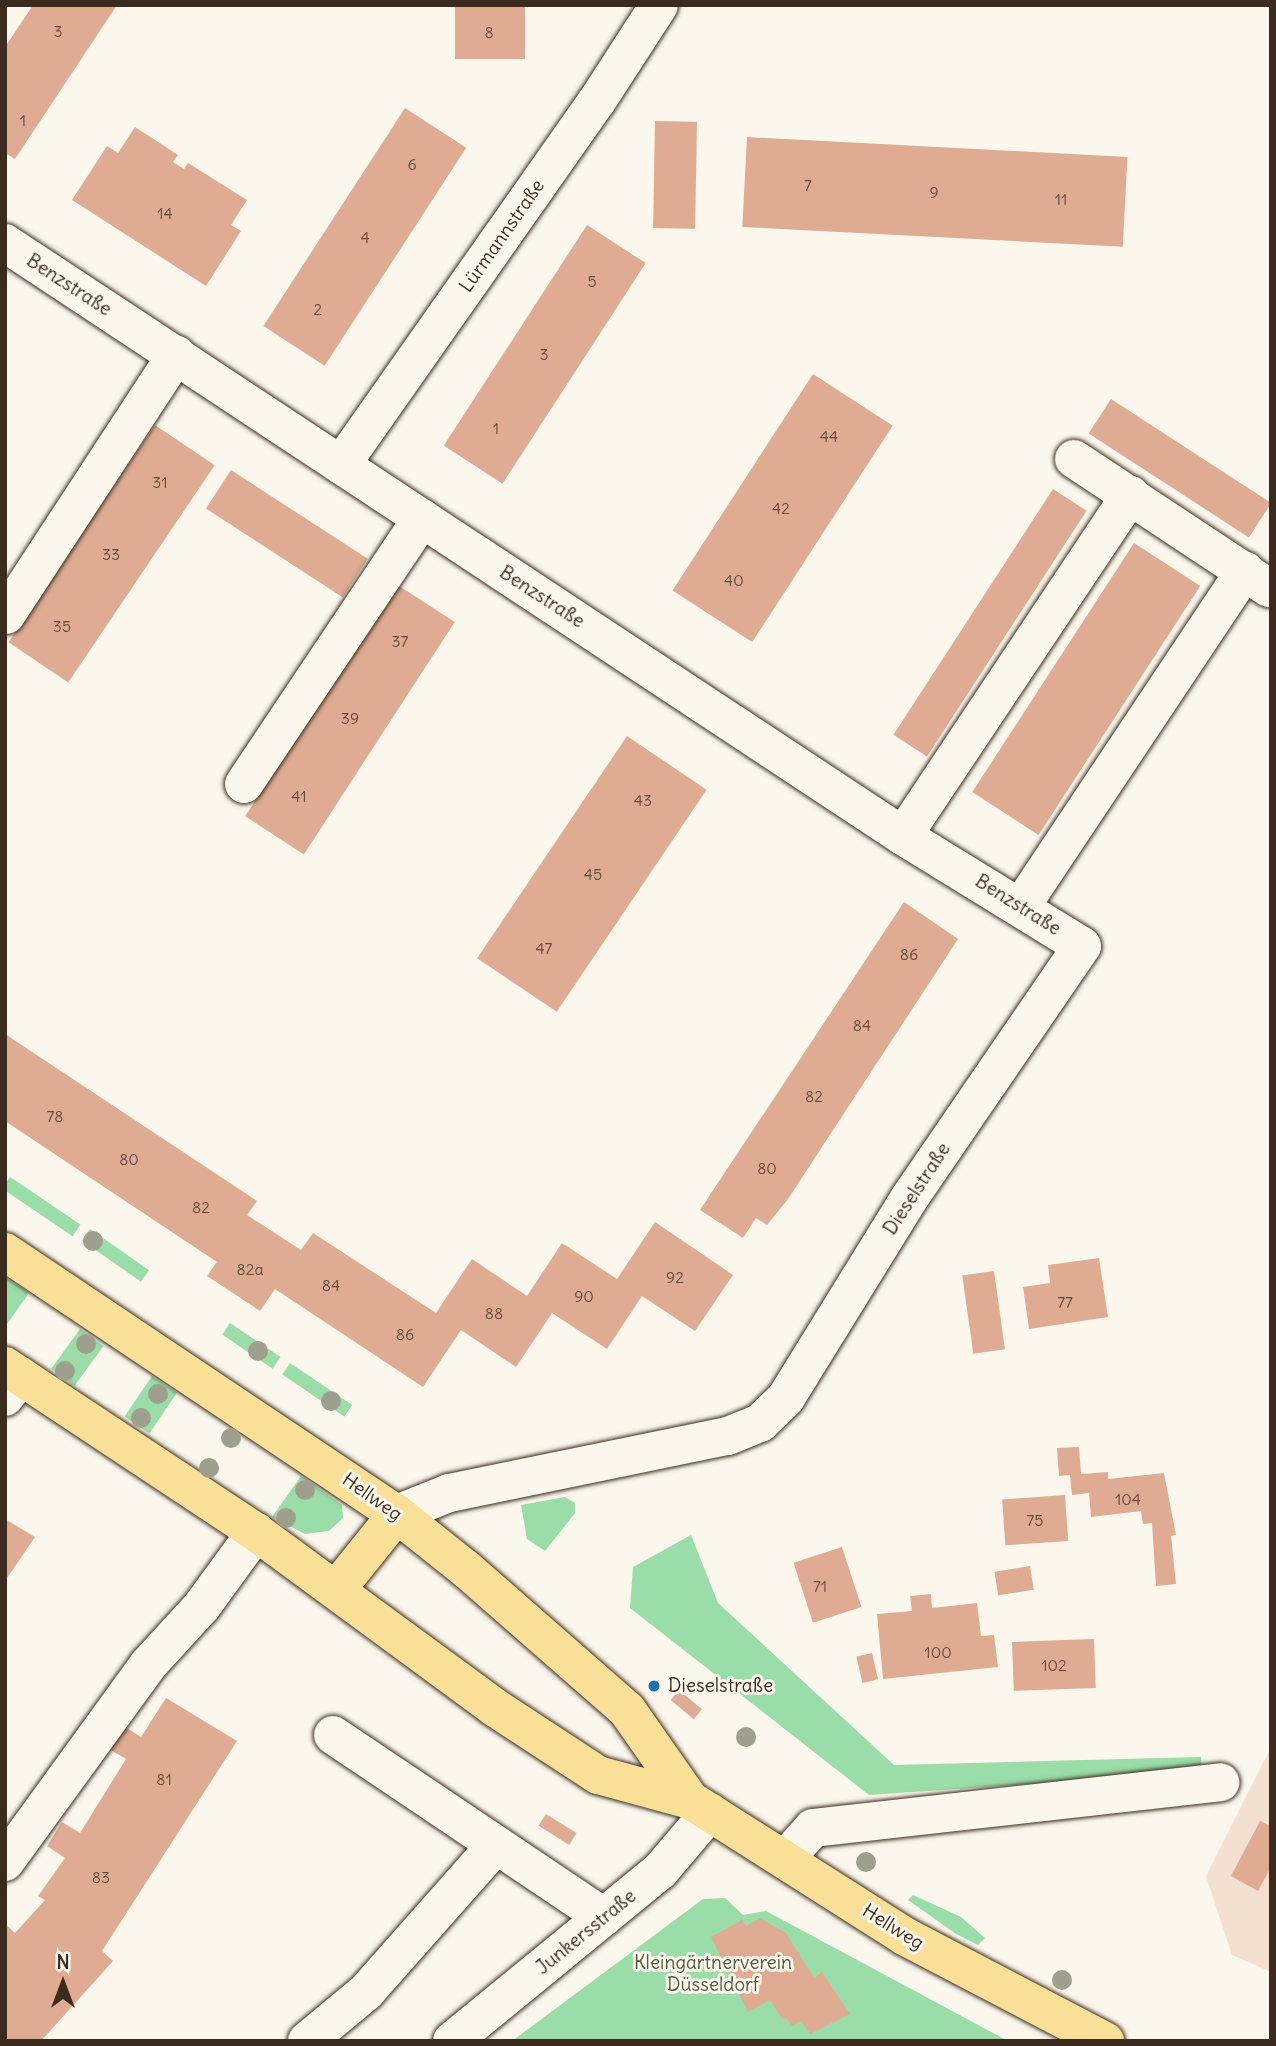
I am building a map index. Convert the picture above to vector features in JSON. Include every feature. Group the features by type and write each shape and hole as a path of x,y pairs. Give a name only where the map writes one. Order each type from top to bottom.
{"main road":[{"name":"Hellweg","path":"5,1252 397,1514 499,1595 627,1710 700,1806"},
{"name":"Hellweg","path":"11,1380 256,1532 494,1707 598,1775 700,1806 786,1858 904,1936 1105,2041"},
{"name":"Dieselstraße","path":"336,1590 397,1514"}],"street":[{"name":"Lürmannstraße","path":"341,464 589,113 659,5"},
{"name":"Benzstraße","path":"5,243 903,836 1022,905 1082,946"},
{"path":"6,615 176,355"},
{"path":"1022,905 1257,580 1074,459"},
{"path":"903,836 1130,495"},
{"path":"244,783 422,518"},
{"name":"Dieselstraße","path":"397,1514 449,1493 727,1436 760,1423 786,1398 909,1197 1082,946"},
{"path":"5,1862 148,1665 202,1606 256,1532"},
{"path":"333,1735 604,1917"},
{"path":"786,1858 813,1828 1220,1782"},
{"name":"Junkersstraße","path":"452,2041 660,1871 700,1806"},
{"path":"307,2041 366,1992 496,1845"}],"shaded area":[{"path":"1271,1747 1271,1972 1232,1955 1206,1876"}],"green space":[{"path":"10,1177 80,1225 73,1236 5,1191 5,1184"},
{"path":"90,1229 149,1270 141,1282 82,1240"},
{"path":"5,1277 29,1293 5,1327"},
{"path":"230,1323 281,1357 273,1369 222,1335"},
{"path":"80,1329 103,1346 75,1386 51,1369"},
{"path":"290,1363 352,1405 344,1417 282,1375"},
{"path":"152,1376 177,1393 149,1433 125,1417"},
{"path":"301,1476 342,1505 343,1518 329,1531 305,1534 272,1517"},
{"path":"565,1497 575,1503 575,1513 545,1551 527,1539 521,1505"},
{"path":"691,1535 718,1603 894,1765 1201,1757 1202,1772 869,1795 630,1608 633,1567"},
{"path":"913,1895 961,1917 985,1938 978,1945 956,1934 908,1900"},
{"name":"Kleingärtnerverein Düsseldorf","path":"725,1898 743,1915 766,1911 1008,2041 512,2041 703,1899"}],"building":[{"path":"33,5 117,5 15,159 5,153 5,47"},
{"path":"455,5 525,5 525,59 455,59"},
{"path":"405,108 466,148 325,366 263,326"},
{"path":"655,121 697,122 695,229 653,228"},
{"path":"135,127 178,155 173,162 184,169 188,163 247,200 231,225 241,231 206,286 72,200 107,146 118,153"},
{"path":"747,137 1127,157 1123,247 742,227"},
{"path":"587,225 646,263 502,484 444,446"},
{"path":"813,374 893,426 752,642 672,590"},
{"path":"1111,399 1271,503 1249,537 1089,433"},
{"path":"155,425 215,465 68,682 8,642"},
{"path":"231,470 368,559 343,597 206,509"},
{"path":"1053,489 1087,511 927,757 893,735"},
{"path":"1134,543 1200,586 1038,835 972,792"},
{"path":"396,584 455,622 304,854 245,816"},
{"path":"627,736 707,790 557,1012 477,958"},
{"path":"904,902 958,939 788,1199 767,1225 756,1218 743,1238 700,1210"},
{"path":"5,1034 257,1201 247,1215 301,1250 313,1233 436,1313 472,1259 527,1296 562,1243 617,1279 655,1222 733,1275 695,1331 642,1296 607,1349 552,1313 516,1367 461,1330 423,1387 275,1289 260,1311 207,1276 217,1262 5,1121"},
{"path":"1099,1258 1108,1317 1029,1329 1023,1287 1050,1283 1048,1265"},
{"path":"994,1271 1005,1349 973,1354 962,1275"},
{"path":"1079,1447 1081,1474 1108,1472 1108,1479 1164,1473 1176,1535 1171,1536 1176,1584 1156,1586 1152,1523 1143,1524 1141,1511 1091,1517 1089,1493 1072,1495 1070,1475 1059,1476 1057,1448"},
{"path":"1065,1495 1068,1541 1005,1545 1002,1499"},
{"path":"5,1519 35,1537 5,1581"},
{"path":"842,1547 861,1607 813,1623 793,1563"},
{"path":"1030,1566 1034,1590 998,1595 994,1572"},
{"path":"931,1594 932,1608 977,1603 981,1636 994,1635 998,1667 883,1679 877,1614 912,1611 910,1596"},
{"path":"1094,1639 1096,1688 1014,1691 1012,1642"},
{"path":"872,1653 878,1679 862,1683 856,1657"},
{"path":"679,1690 702,1709 694,1719 671,1700"},
{"path":"166,1698 237,1741 102,1951 113,1961 41,2041 5,2041 5,1924 15,1933 45,1900 38,1896 65,1858 47,1846 62,1822 80,1833 126,1759 109,1749 124,1726 141,1737"},
{"path":"546,1814 577,1833 569,1845 539,1826"},
{"path":"1260,1821 1271,1826 1271,1867 1258,1891 1231,1876"},
{"path":"760,1918 786,1933 814,1978 822,1972 850,2014 810,2034 801,2021 792,2026 786,2018 782,2019 770,2000 748,2012 711,1937 742,1920 746,1926"}],"place":[{"name":"Dieselstraße","path":"654,1686"}]}
